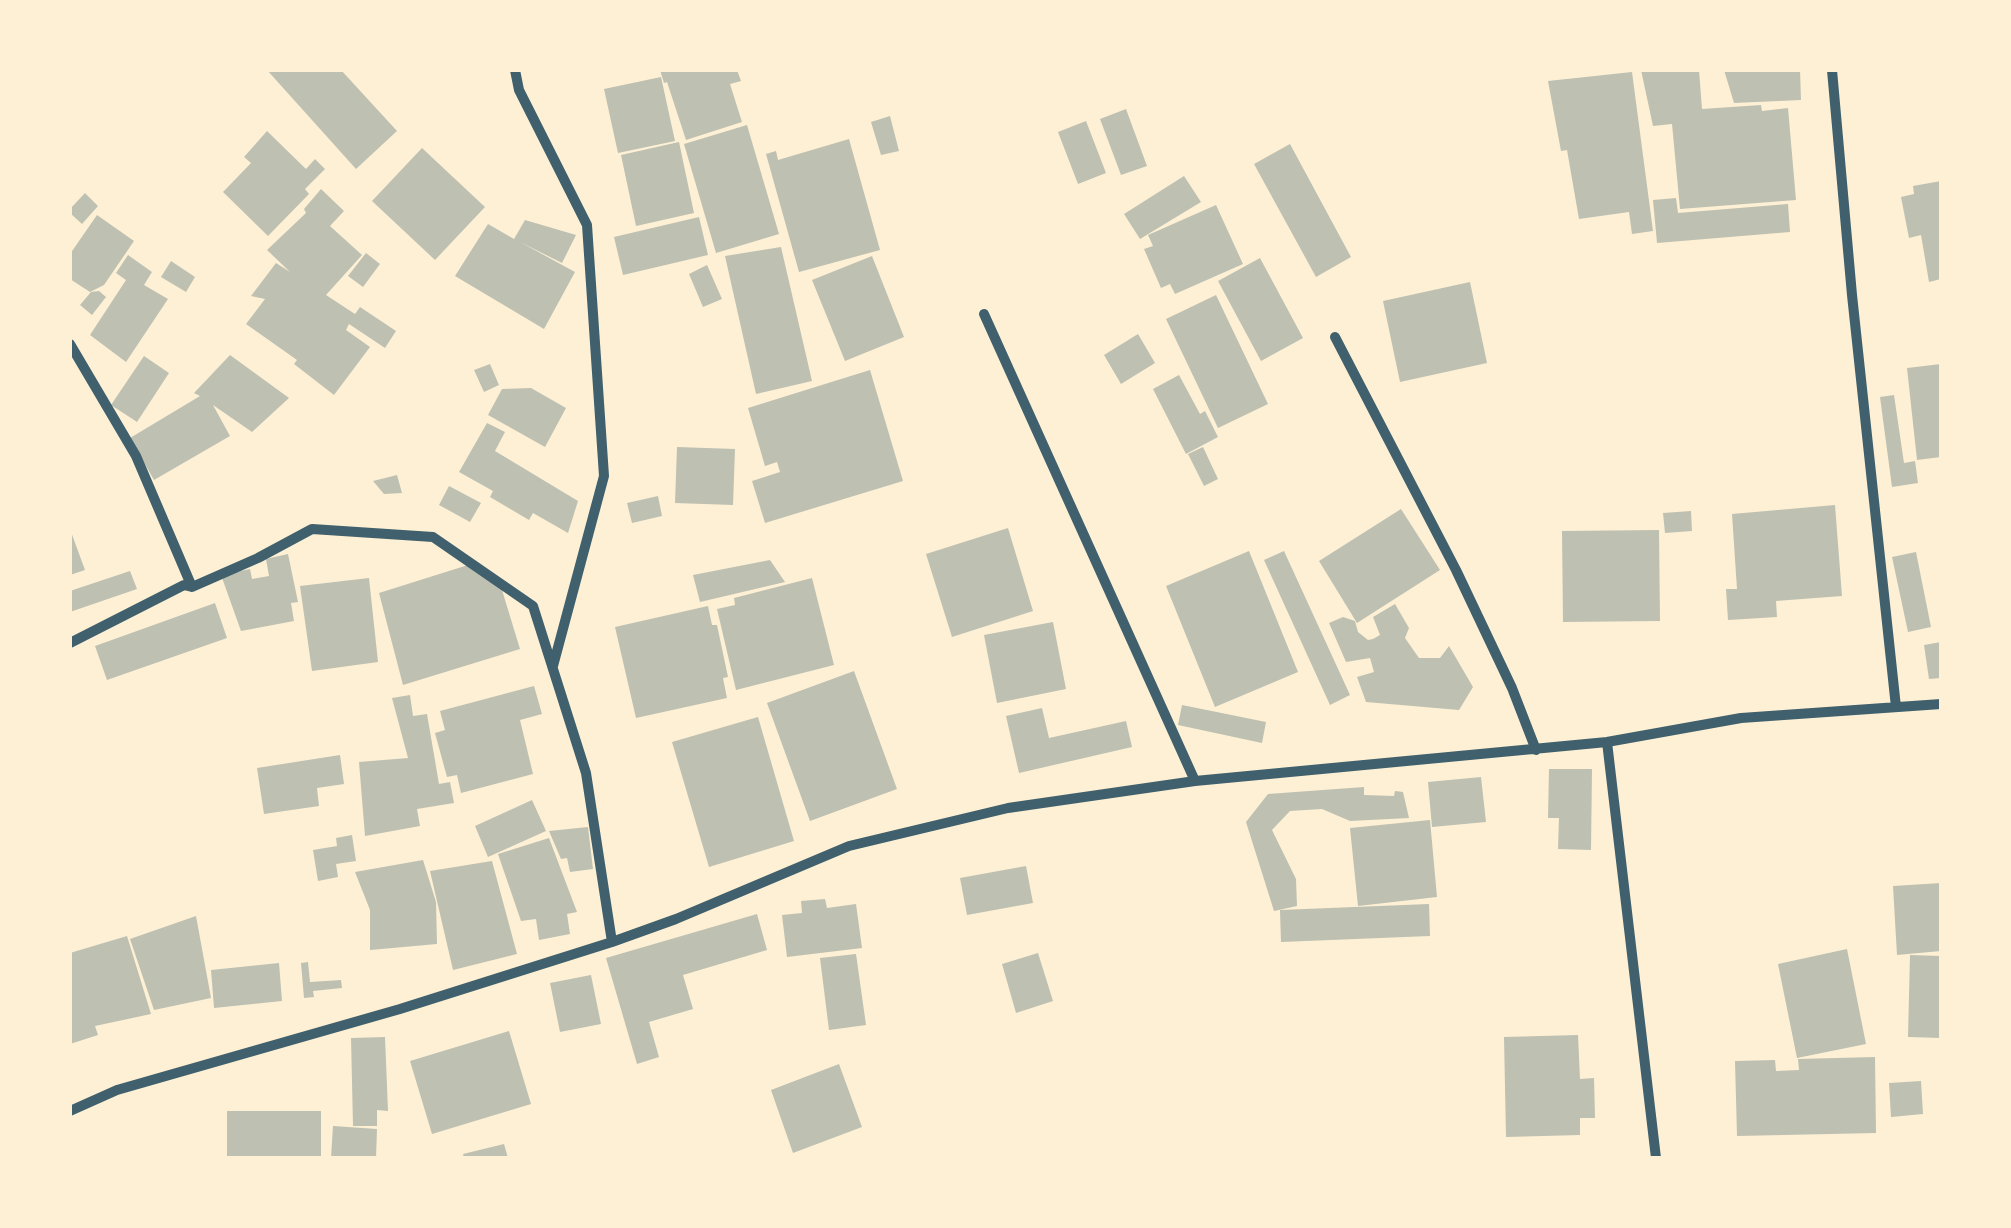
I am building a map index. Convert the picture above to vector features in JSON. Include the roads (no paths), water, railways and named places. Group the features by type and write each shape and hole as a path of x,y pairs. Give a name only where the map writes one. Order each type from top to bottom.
{"street":[{"path":"515,70 519,90 587,225 604,476 552,667"},
{"path":"1832,70 1896,708"},
{"path":"984,314 1194,781"},
{"path":"1335,337 1456,570 1512,688 1536,750"},
{"path":"70,344 136,456 192,587"},
{"path":"70,643 184,585 192,587 258,558 312,528 433,537 533,606 586,773 612,942"},
{"path":"70,1111 117,1090 400,1009 612,942 849,846 1008,808 1194,781 1607,742 1741,718 1941,704"},
{"path":"1607,742 1656,1158"}]}
